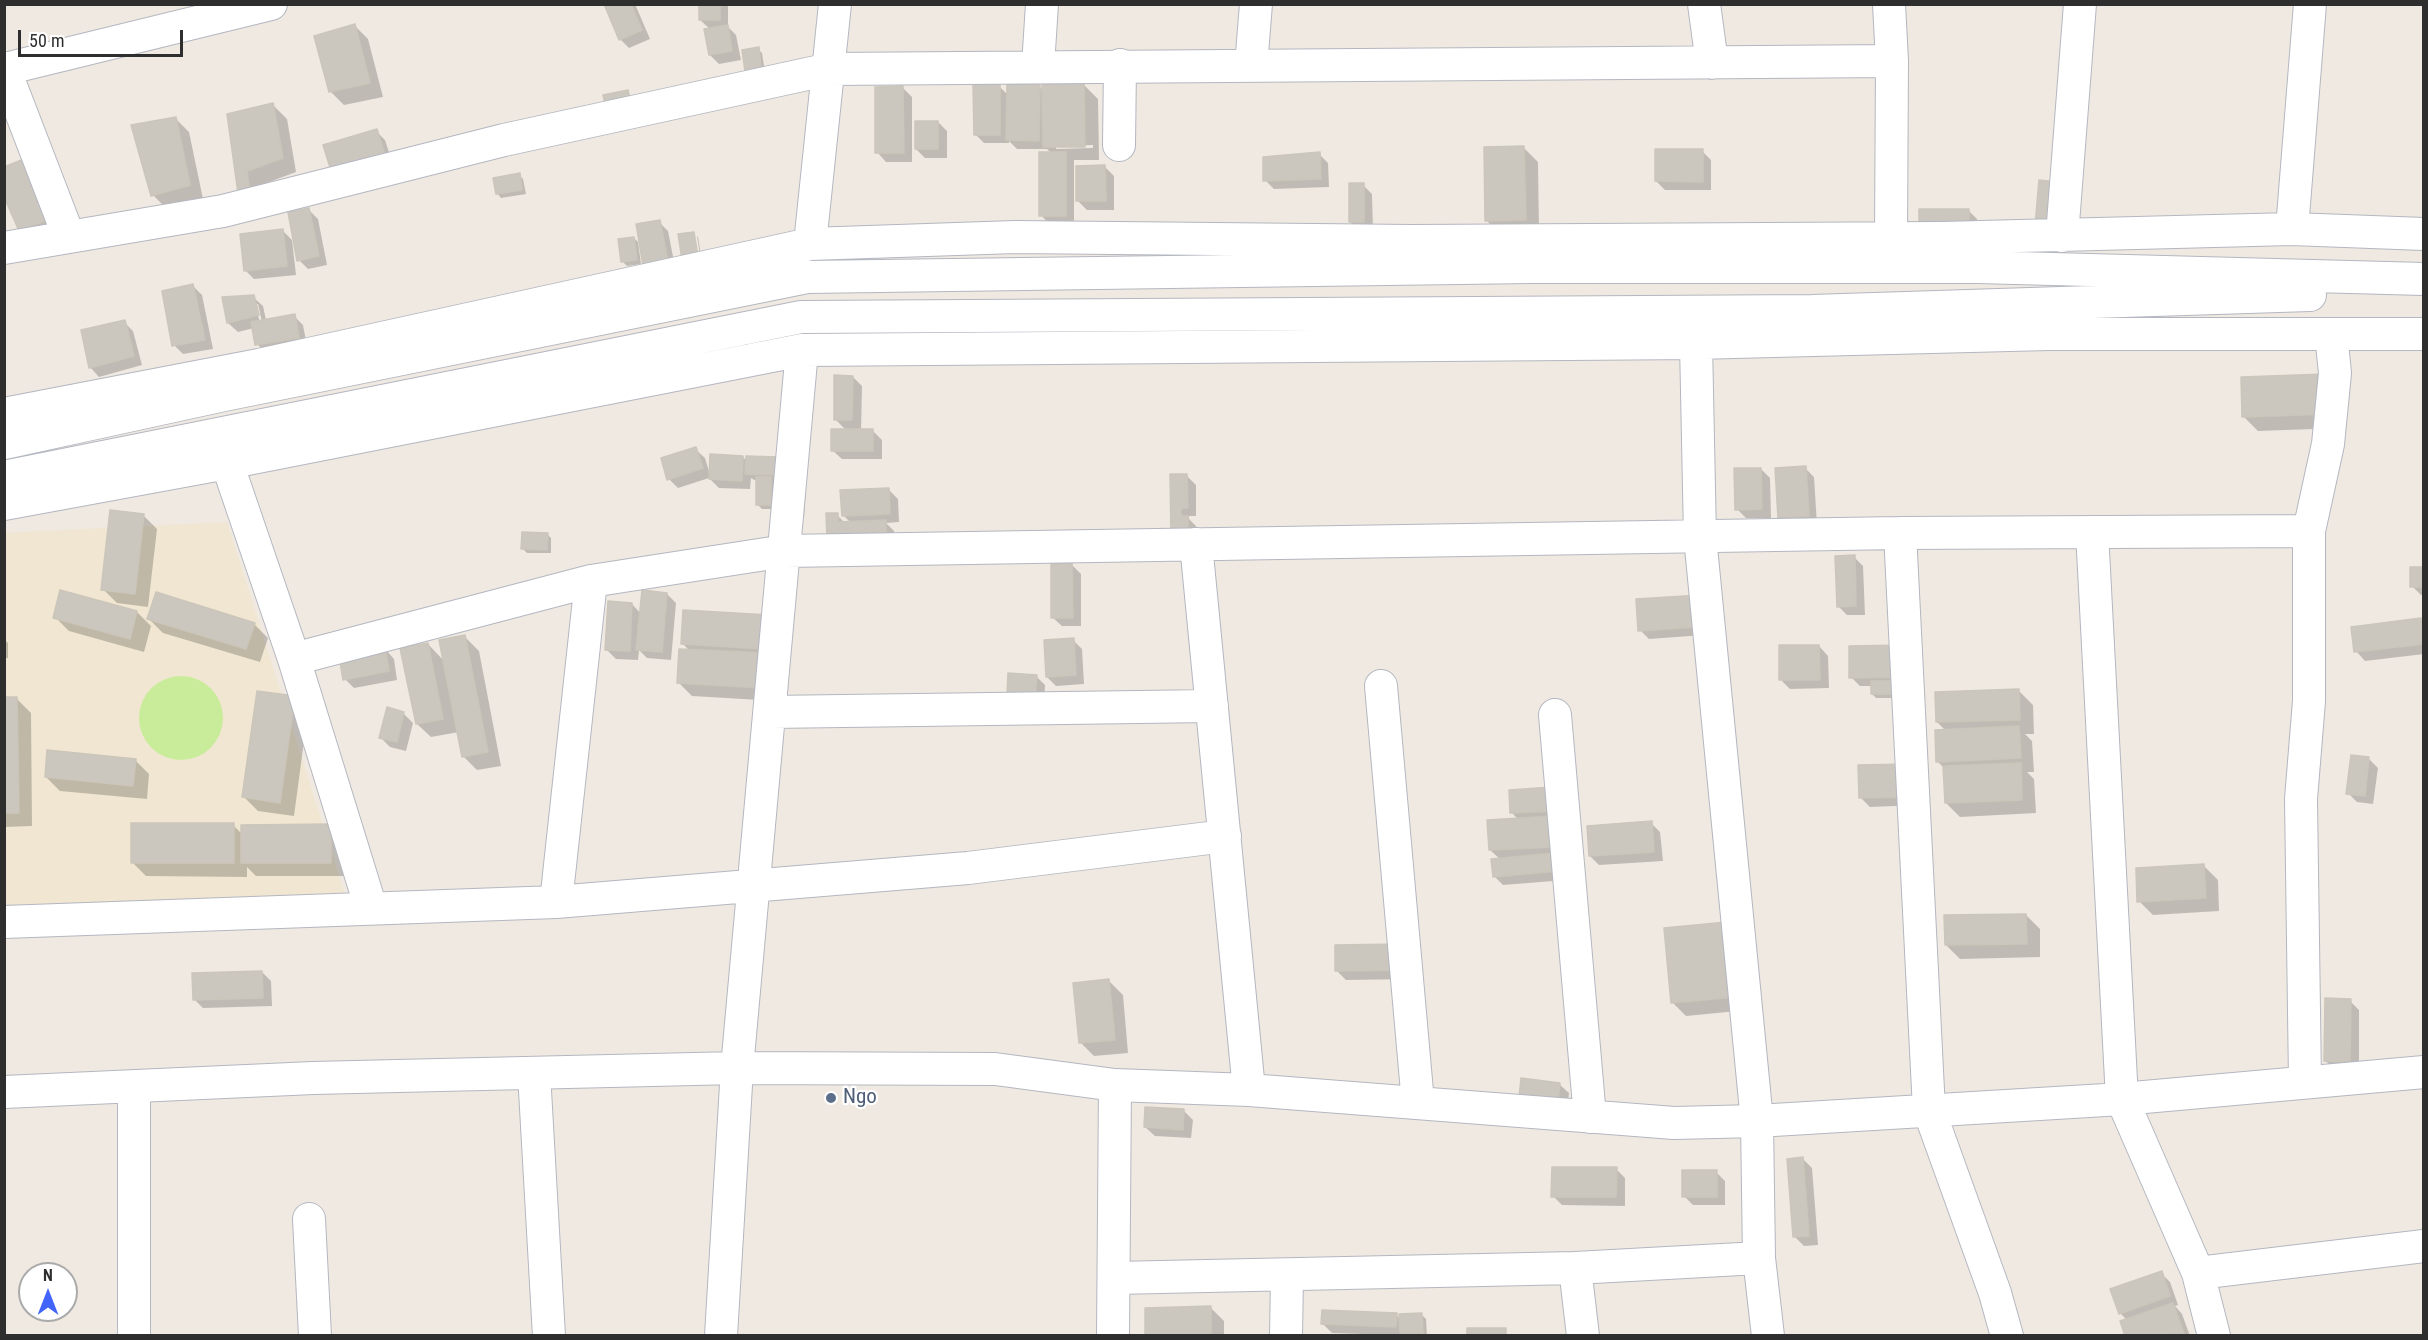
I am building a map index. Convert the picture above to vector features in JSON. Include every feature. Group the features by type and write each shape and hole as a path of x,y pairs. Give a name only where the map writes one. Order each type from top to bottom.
{"street":[{"path":"69,237 5,68 271,4"},
{"path":"810,244 836,4"},
{"path":"1038,66 1042,4"},
{"path":"1251,66 1256,4"},
{"path":"1704,4 1712,63"},
{"path":"1889,4 1892,61 1891,237"},
{"path":"2062,236 2080,4"},
{"path":"2292,230 2310,4"},
{"path":"4,248 224,211 504,140 830,69 1120,65 1892,61"},
{"path":"1119,145 1120,65"},
{"path":"4,414 259,365 810,244 1015,237 1413,241 2062,236 2292,230 2424,234"},
{"path":"1015,237 1015,273"},
{"path":"4,443 235,392 807,277 1533,267 1978,267 2424,279"},
{"path":"4,477 801,317 1812,311 2319,295 2424,300"},
{"path":"4,504 227,463 802,350 1696,343 2049,334 2424,334"},
{"path":"2305,1083 2301,799 2309,701 2309,531 2328,444 2335,373 2331,334"},
{"path":"1696,343 1700,537 1757,1121 1759,1258 1768,1335"},
{"path":"721,1335 737,1068 802,350"},
{"path":"227,463 294,659 371,908"},
{"path":"294,659 591,581 785,551 1900,533 2309,531"},
{"path":"2092,532 2122,1099 2198,1273 2214,1335"},
{"path":"1900,533 1929,1110 2007,1335"},
{"path":"1196,544 1249,1090"},
{"path":"556,902 591,581"},
{"path":"1381,686 1418,1103"},
{"path":"770,712 1212,706"},
{"path":"1555,715 1590,1118"},
{"path":"4,922 556,902 968,868 1225,836"},
{"path":"4,1092 313,1078 737,1068 994,1069 1115,1085 1249,1090 1674,1123 1757,1121 2122,1099 2424,1072"},
{"path":"534,1073 549,1335"},
{"path":"1113,1335 1115,1085"},
{"path":"134,1086 134,1335"},
{"path":"309,1219 315,1335"},
{"path":"2198,1273 2424,1246"},
{"path":"1115,1278 1575,1268 1759,1258"},
{"path":"1575,1268 1583,1335"},
{"path":"1286,1335 1287,1276"}],"shaded area":[{"path":"227,522 346,898 5,908 4,533"}],"green space":[{"path":"181,676 197,679 211,688 220,702 223,718 220,734 211,748 197,757 181,760 165,757 151,748 142,734 139,718 142,702 151,688 165,679"}],"building":[{"path":"604,4 631,4 642,30 619,40"},
{"path":"699,4 720,4 720,20 699,20"},
{"path":"355,24 370,83 329,92 314,36"},
{"path":"728,25 732,51 709,55 704,29"},
{"path":"759,47 761,69 745,71 742,50"},
{"path":"1084,83 1085,147 1043,147 1042,84"},
{"path":"1000,84 1000,135 974,135 973,85"},
{"path":"1007,84 1040,85 1039,141 1006,140"},
{"path":"903,86 904,153 875,153 875,87"},
{"path":"628,90 632,108 607,112 603,95"},
{"path":"273,103 283,158 247,171 250,193 238,193 227,114"},
{"path":"176,117 190,185 151,196 131,125"},
{"path":"915,121 938,121 938,149 915,149"},
{"path":"377,129 387,162 333,177 323,145"},
{"path":"1524,146 1526,220 1485,221 1484,147"},
{"path":"1655,149 1703,149 1703,182 1655,181"},
{"path":"1039,152 1066,152 1066,216 1039,216"},
{"path":"1320,152 1321,179 1263,181 1263,157"},
{"path":"29,157 54,217 19,231 4,197 4,167"},
{"path":"1105,165 1106,201 1076,201 1076,166"},
{"path":"520,173 522,190 496,194 493,178"},
{"path":"2039,180 2057,182 2053,227 2035,226"},
{"path":"1349,183 1364,183 1364,222 1349,222"},
{"path":"309,208 319,256 297,261 288,212"},
{"path":"1919,209 1969,209 1969,233 1919,233"},
{"path":"660,220 669,268 644,272 636,224"},
{"path":"283,229 287,266 244,271 240,234"},
{"path":"694,232 699,263 683,266 678,234"},
{"path":"634,237 637,260 621,262 618,239"},
{"path":"193,284 205,340 172,346 162,291"},
{"path":"254,295 259,315 227,323 222,297"},
{"path":"295,314 299,338 255,345 251,322"},
{"path":"125,320 134,356 89,368 81,330"},
{"path":"2327,374 2328,414 2242,417 2241,377"},
{"path":"834,375 853,376 852,420 834,420"},
{"path":"831,429 873,429 873,451 831,451"},
{"path":"696,447 703,468 667,480 661,458"},
{"path":"710,454 743,456 742,481 709,479"},
{"path":"746,456 777,457 777,475 745,474"},
{"path":"1806,466 1809,516 1778,518 1775,468"},
{"path":"1734,468 1761,468 1762,509 1735,510"},
{"path":"1170,474 1187,474 1188,508 1181,508 1181,516 1188,516 1188,533 1171,533"},
{"path":"756,477 771,477 771,505 756,505"},
{"path":"889,488 890,514 842,516 840,490"},
{"path":"110,510 144,514 135,594 101,590"},
{"path":"826,513 838,513 838,522 886,520 886,539 827,540"},
{"path":"522,532 548,533 547,550 521,549"},
{"path":"1855,555 1856,606 1837,607 1835,556"},
{"path":"1072,563 1073,618 1051,618 1051,564"},
{"path":"2410,567 2424,567 2424,587 2410,587"},
{"path":"60,590 137,611 130,639 53,618"},
{"path":"642,590 667,593 662,652 636,650"},
{"path":"156,592 255,623 246,649 147,619"},
{"path":"1701,595 1695,627 1638,631 1636,599"},
{"path":"608,601 632,603 630,651 605,650"},
{"path":"683,610 769,615 767,649 681,644"},
{"path":"2421,618 2424,644 2354,652 2351,627"},
{"path":"465,635 488,752 462,757 439,640"},
{"path":"1074,638 1076,675 1046,677 1044,640"},
{"path":"428,643 443,719 416,724 400,648"},
{"path":"1779,645 1819,645 1820,680 1779,680"},
{"path":"1908,645 1908,677 1849,678 1849,646"},
{"path":"385,648 389,671 343,680 339,656"},
{"path":"679,649 765,653 763,688 677,683"},
{"path":"1008,673 1037,675 1035,698 1007,695"},
{"path":"1871,681 1897,681 1897,694 1871,694"},
{"path":"2019,689 2020,720 1936,722 1935,692"},
{"path":"257,691 295,696 280,803 242,797"},
{"path":"4,697 17,697 19,813 4,813"},
{"path":"387,707 404,712 397,742 379,738"},
{"path":"2019,726 2021,758 1936,762 1935,730"},
{"path":"47,750 136,759 133,786 45,777"},
{"path":"2351,755 2369,757 2365,796 2346,794"},
{"path":"2021,763 2022,800 1945,803 1943,766"},
{"path":"1909,764 1910,797 1859,798 1858,765"},
{"path":"1553,787 1554,811 1510,813 1509,790"},
{"path":"1554,816 1556,847 1489,850 1487,820"},
{"path":"1652,821 1654,852 1589,856 1587,826"},
{"path":"131,823 234,823 234,863 131,863"},
{"path":"331,824 331,863 241,863 241,825"},
{"path":"1556,853 1558,871 1493,877 1491,859"},
{"path":"2204,864 2206,898 2137,902 2136,868"},
{"path":"2026,914 2027,944 1945,945 1944,915"},
{"path":"1727,922 1735,997 1671,1003 1664,928"},
{"path":"1402,944 1403,970 1335,971 1335,945"},
{"path":"262,971 263,998 193,1000 192,973"},
{"path":"1109,979 1115,1040 1079,1043 1073,983"},
{"path":"2325,998 2351,999 2350,1062 2324,1061"},
{"path":"1521,1078 1560,1083 1558,1102 1519,1098"},
{"path":"1145,1107 1184,1109 1183,1130 1144,1127"},
{"path":"1803,1157 1809,1236 1793,1237 1787,1159"},
{"path":"1552,1167 1617,1167 1616,1197 1551,1197"},
{"path":"1682,1170 1717,1170 1717,1197 1682,1197"},
{"path":"2162,1271 2170,1296 2119,1314 2110,1289"},
{"path":"2173,1303 2184,1334 2125,1336 2120,1321"},
{"path":"1211,1306 1211,1336 1145,1336 1145,1308"},
{"path":"1322,1310 1397,1313 1396,1327 1321,1324"},
{"path":"1422,1313 1423,1333 1400,1333 1399,1314"},
{"path":"1467,1328 1506,1328 1506,1336 1467,1336"}],"place":[{"name":"Ngo","path":"831,1098"}]}
